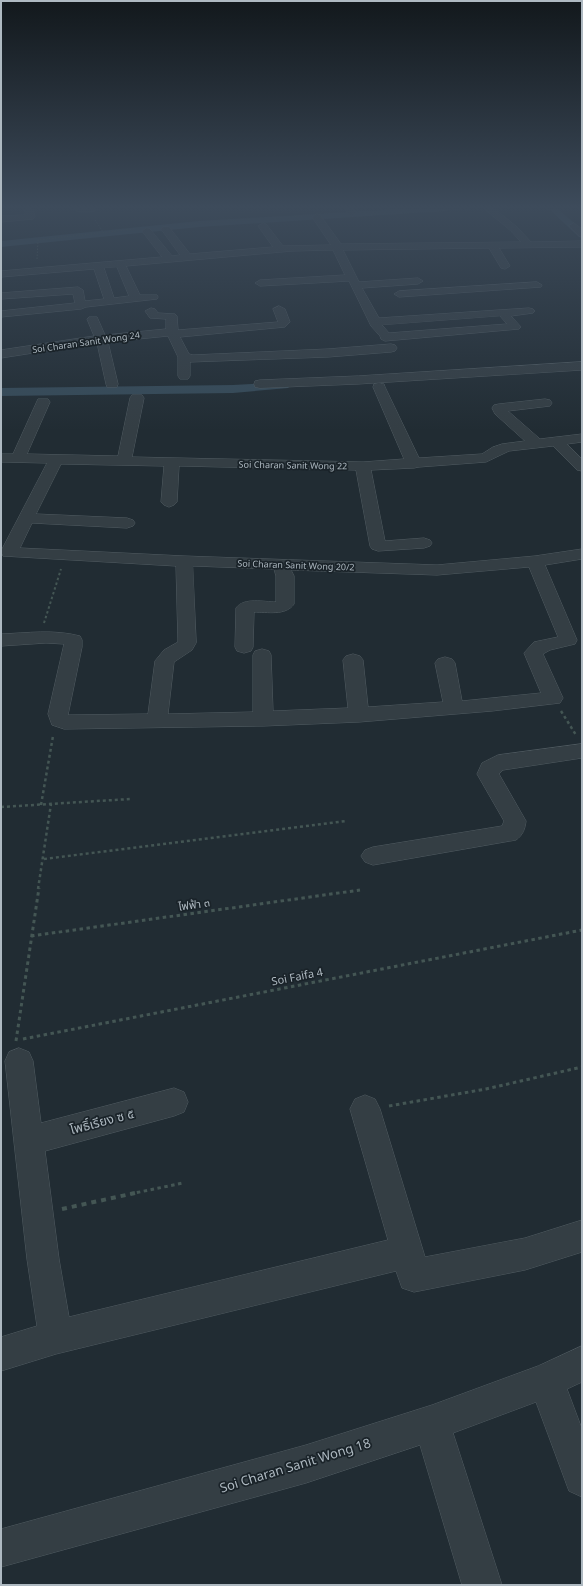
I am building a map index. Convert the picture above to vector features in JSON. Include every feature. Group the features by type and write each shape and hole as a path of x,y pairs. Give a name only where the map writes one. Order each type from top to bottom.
{"street":[{"path":"104,283 110,302"},
{"path":"129,283 136,299"},
{"path":"260,283 266,295"},
{"path":"355,283 405,376"},
{"path":"412,308 394,294 537,285"},
{"path":"1,296 78,290 81,306 1,314"},
{"path":"363,297 376,297"},
{"path":"86,304 153,298"},
{"name":"Soi Charan Sanit Wong 24","path":"7,356 102,339 281,325 284,322 279,309"},
{"path":"151,311 154,316 171,316 172,333 184,357 184,376"},
{"path":"374,319 529,311"},
{"path":"374,319 386,312"},
{"path":"184,357 193,359 331,366 391,349 515,327 503,313"},
{"path":"93,319 102,339 109,363 112,384"},
{"path":"342,344 391,349"},
{"path":"260,384 582,366"},
{"path":"379,387 414,464"},
{"path":"124,461 137,398"},
{"path":"18,459 43,402"},
{"path":"536,444 500,411 499,408 545,403"},
{"name":"Soi Charan Sanit Wong 22","path":"1,458 172,463 363,466 414,464 486,458 498,450 506,447 582,438"},
{"path":"556,441 582,466"},
{"path":"56,460 26,518 126,523"},
{"path":"169,502 172,463"},
{"path":"363,466 378,546 424,543"},
{"name":"Soi Charan Sanit Wong 20/2","path":"26,518 8,552 184,561 437,570 535,561 582,554"},
{"path":"157,721 165,661 169,654 184,647 187,642 184,561"},
{"path":"1,640 63,638 73,640 73,647 58,714 59,720 64,722 263,719 359,715 454,708 553,698 533,653 536,648 544,645 568,640 535,561"},
{"path":"244,647 245,608 279,607 285,604 285,576 280,564"},
{"path":"262,655 263,719"},
{"path":"353,660 359,715"},
{"path":"445,663 454,708"},
{"path":"373,856 508,834 514,830 515,821 488,774 490,768 498,763 580,745"},
{"path":"18,1051 38,1214 56,1337"},
{"name":"โพธิ์เรียง ซ ๕","path":"29,1141 174,1102"},
{"path":"365,1109 414,1276 526,1254 582,1236"},
{"path":"1,1354 56,1337 407,1252"},
{"name":"Soi Charan Sanit Wong 18","path":"1,1548 306,1464 432,1423 546,1381 582,1363"},
{"path":"546,1381 582,1478"},
{"path":"432,1423 482,1585"}],"path":[{"path":"42,627 66,555"},
{"path":"553,698 580,745"},
{"path":"41,804 52,738 59,720"},
{"path":"1,807 130,799"},
{"path":"18,1051 31,936 44,859 51,804"},
{"path":"44,859 346,821"},
{"name":"ไฟฟ้า ๓","path":"31,936 360,890"},
{"name":"Soi Faifa 4","path":"18,1051 582,930"},
{"path":"365,1109 444,1098 582,1067"},
{"path":"38,1214 183,1183"}],"waterway":[{"path":"1,392 233,389 284,386"}]}
